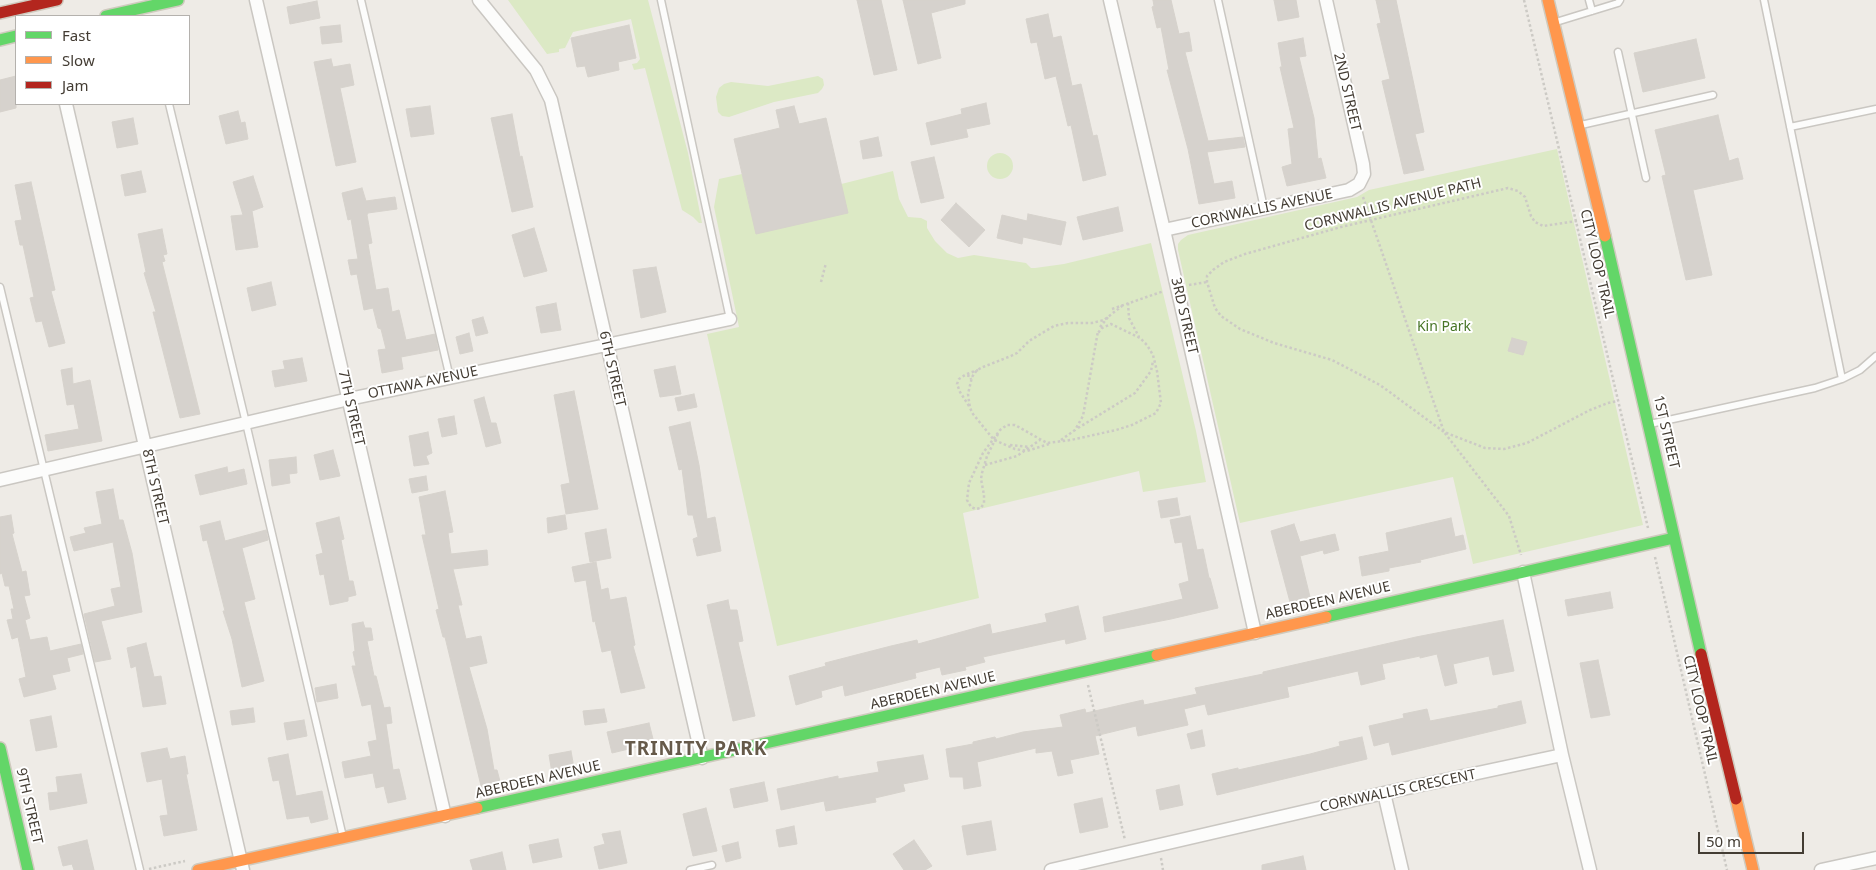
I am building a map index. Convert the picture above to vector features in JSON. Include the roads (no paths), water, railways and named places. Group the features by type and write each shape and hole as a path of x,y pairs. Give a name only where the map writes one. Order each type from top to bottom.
{"street":[{"path":"0,13 57,0"},
{"path":"116,15 146,12 178,0"},
{"name":"7TH STREET","path":"256,0 445,816"},
{"name":"6TH STREET","path":"479,0 536,70 551,100 702,758"},
{"name":"3RD STREET","path":"1110,0 1255,634"},
{"name":"2ND STREET","path":"1326,0 1363,164 1364,174 1360,189"},
{"name":"1ST STREET","path":"1548,0 1580,126 1674,538 1753,870"},
{"path":"0,40 15,36"},
{"name":"8TH STREET","path":"66,105 242,865"},
{"name":"CORNWALLIS AVENUE","path":"1164,230 1360,189"},
{"name":"OTTAWA AVENUE","path":"0,480 349,399 730,319"},
{"name":"ABERDEEN AVENUE","path":"198,870 242,865 343,838 1255,634 1674,538"},
{"path":"1523,572 1562,755 1590,870"},
{"name":"9TH STREET","path":"0,748 28,870"},
{"name":"CORNWALLIS CRESCENT","path":"1051,870 1384,793 1562,755"},
{"path":"1384,793 1402,870"},
{"path":"1821,870 1876,858"}],"lane":[{"path":"360,0 450,378"},
{"path":"661,0 730,319"},
{"path":"1218,0 1264,208"},
{"path":"1590,0 1592,11"},
{"path":"1554,22 1618,3 1620,0"},
{"path":"1764,0 1842,379"},
{"path":"1618,52 1646,178"},
{"path":"1580,126 1713,95"},
{"path":"169,105 343,838"},
{"path":"1790,127 1876,108"},
{"path":"0,287 140,870"},
{"path":"1649,424 1815,388 1842,379 1860,370 1876,356"},
{"path":"690,870 712,865"}],"district":[{"name":"TRINITY PARK","path":"696,750"}],"park label":[{"name":"Kin Park","path":"1444,327"}]}
